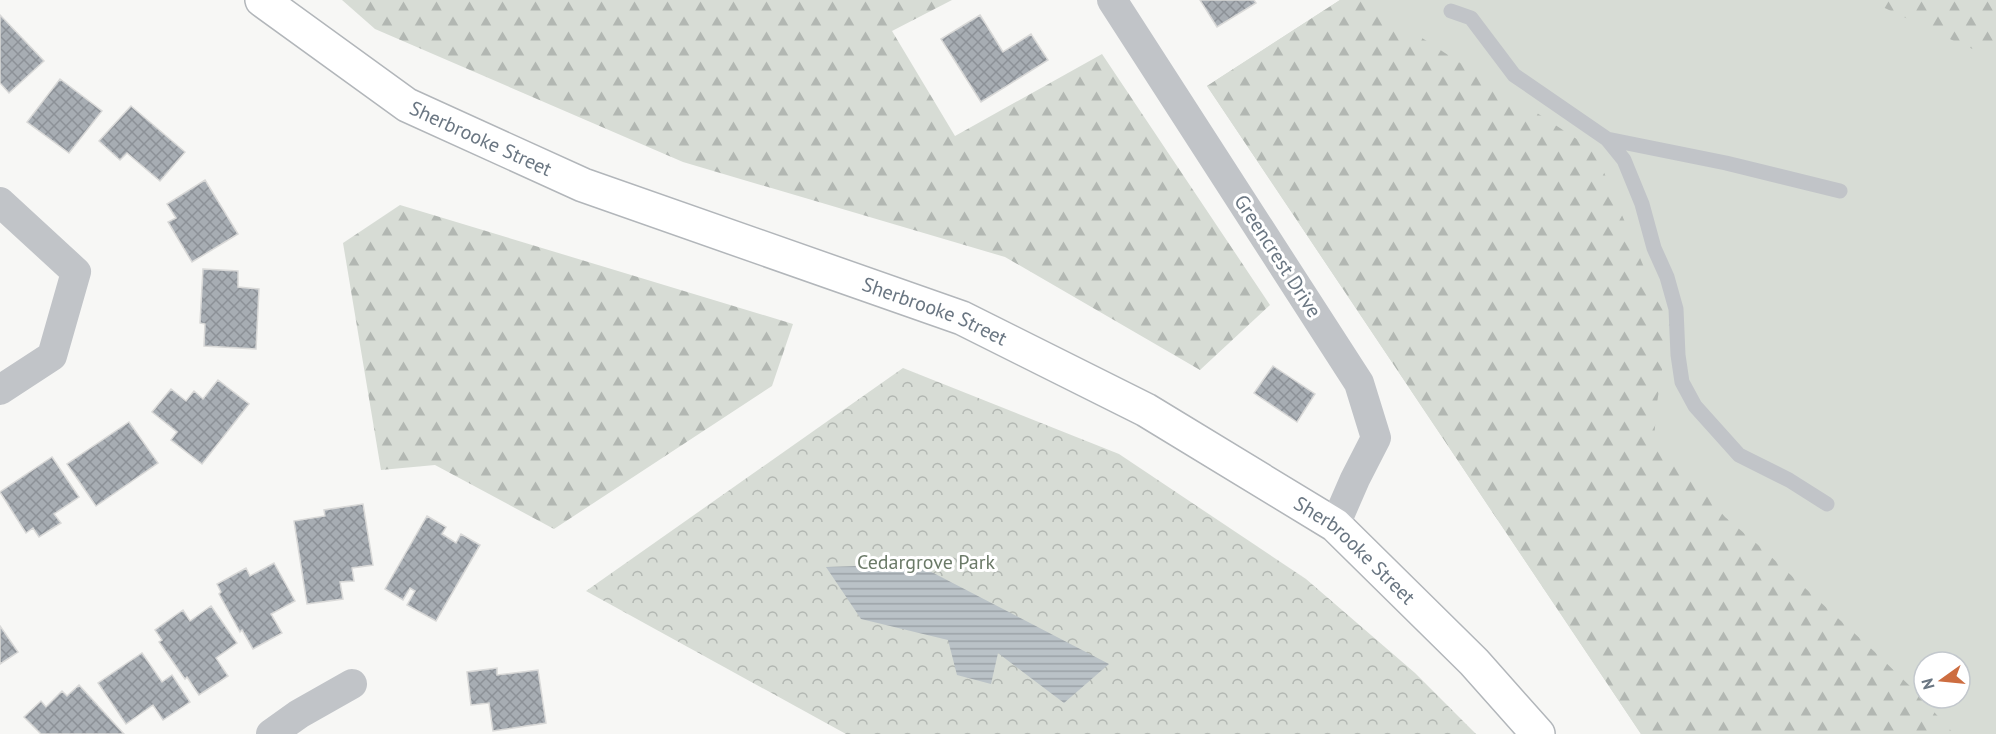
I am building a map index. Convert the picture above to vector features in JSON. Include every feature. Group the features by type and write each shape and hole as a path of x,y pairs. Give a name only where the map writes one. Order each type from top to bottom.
{"main road":[{"name":"Sherbrooke Street","path":"262,0 407,105 583,184 962,318 1146,410 1335,525 1474,663 1538,734"}],"street":[{"name":"Greencrest Drive","path":"1112,0 1359,383 1376,438 1335,525"},
{"path":"0,202 76,272 52,356 0,390"},
{"path":"271,734 299,714 352,684"}],"lane":[{"path":"1451,11 1471,18 1514,75 1607,139 1624,160 1642,204 1654,248 1667,277 1676,309 1682,382 1695,406 1739,455 1789,480 1827,504"},
{"path":"1607,139 1726,163 1840,191"}],"green space":[{"path":"342,0 952,0 892,31 955,136 1102,54 1270,305 1200,370 1005,257 683,162 375,29"},
{"path":"1340,0 1996,0 1996,734 1641,734 1207,86"},
{"path":"1340,0 1364,0 1595,151 1651,284 1673,319 1665,351 1654,439 1662,455 1686,472 1725,517 1912,688 1912,710 1932,710 1954,734 1641,734 1207,86"},
{"path":"1868,0 1996,0 1996,59 1954,41"},
{"path":"400,205 793,324 772,386 554,529 435,465 381,470 343,243"},
{"name":"Cedargrove Park","path":"903,368 1119,454 1306,579 1415,673 1476,734 846,734 586,591"}],"shaded area":[{"path":"916,564 1109,664 1064,703 998,653 991,684 957,675 948,640 861,619 826,567"}],"building":[{"path":"1200,0 1254,0 1256,3 1217,27"},
{"path":"0,15 44,61 9,93 0,83"},
{"path":"980,15 1003,52 1031,34 1048,60 981,102 941,39"},
{"path":"60,79 102,111 69,153 27,122"},
{"path":"131,106 185,152 160,181 127,153 120,160 99,141"},
{"path":"205,180 238,234 192,262 168,222 176,218 167,204"},
{"path":"203,269 238,271 238,287 259,289 256,349 204,346 205,324 200,323"},
{"path":"1273,366 1315,394 1297,422 1254,393"},
{"path":"218,380 249,404 202,464 171,440 177,432 152,412 171,389 186,401 194,391 203,399"},
{"path":"129,422 158,463 96,506 67,464"},
{"path":"52,457 79,497 54,514 61,523 39,537 33,528 26,533 0,492"},
{"path":"363,504 373,565 352,568 354,581 340,582 343,599 307,604 294,521 325,516 324,510"},
{"path":"427,516 446,527 442,534 456,543 461,534 480,545 436,621 407,605 415,591 410,588 403,600 385,589"},
{"path":"274,563 295,601 271,614 282,633 253,649 242,630 240,632 219,594 221,592 217,584 246,568 250,576"},
{"path":"211,606 237,643 216,658 228,676 199,695 159,642 162,640 155,630 183,610 190,621"},
{"path":"0,626 18,652 0,664"},
{"path":"142,653 162,682 172,675 190,702 163,720 153,705 126,724 98,683"},
{"path":"497,668 497,675 538,670 546,723 493,731 489,703 471,705 467,672"},
{"path":"79,685 124,734 41,734 24,717 41,701 46,707 62,691 67,696"}]}
